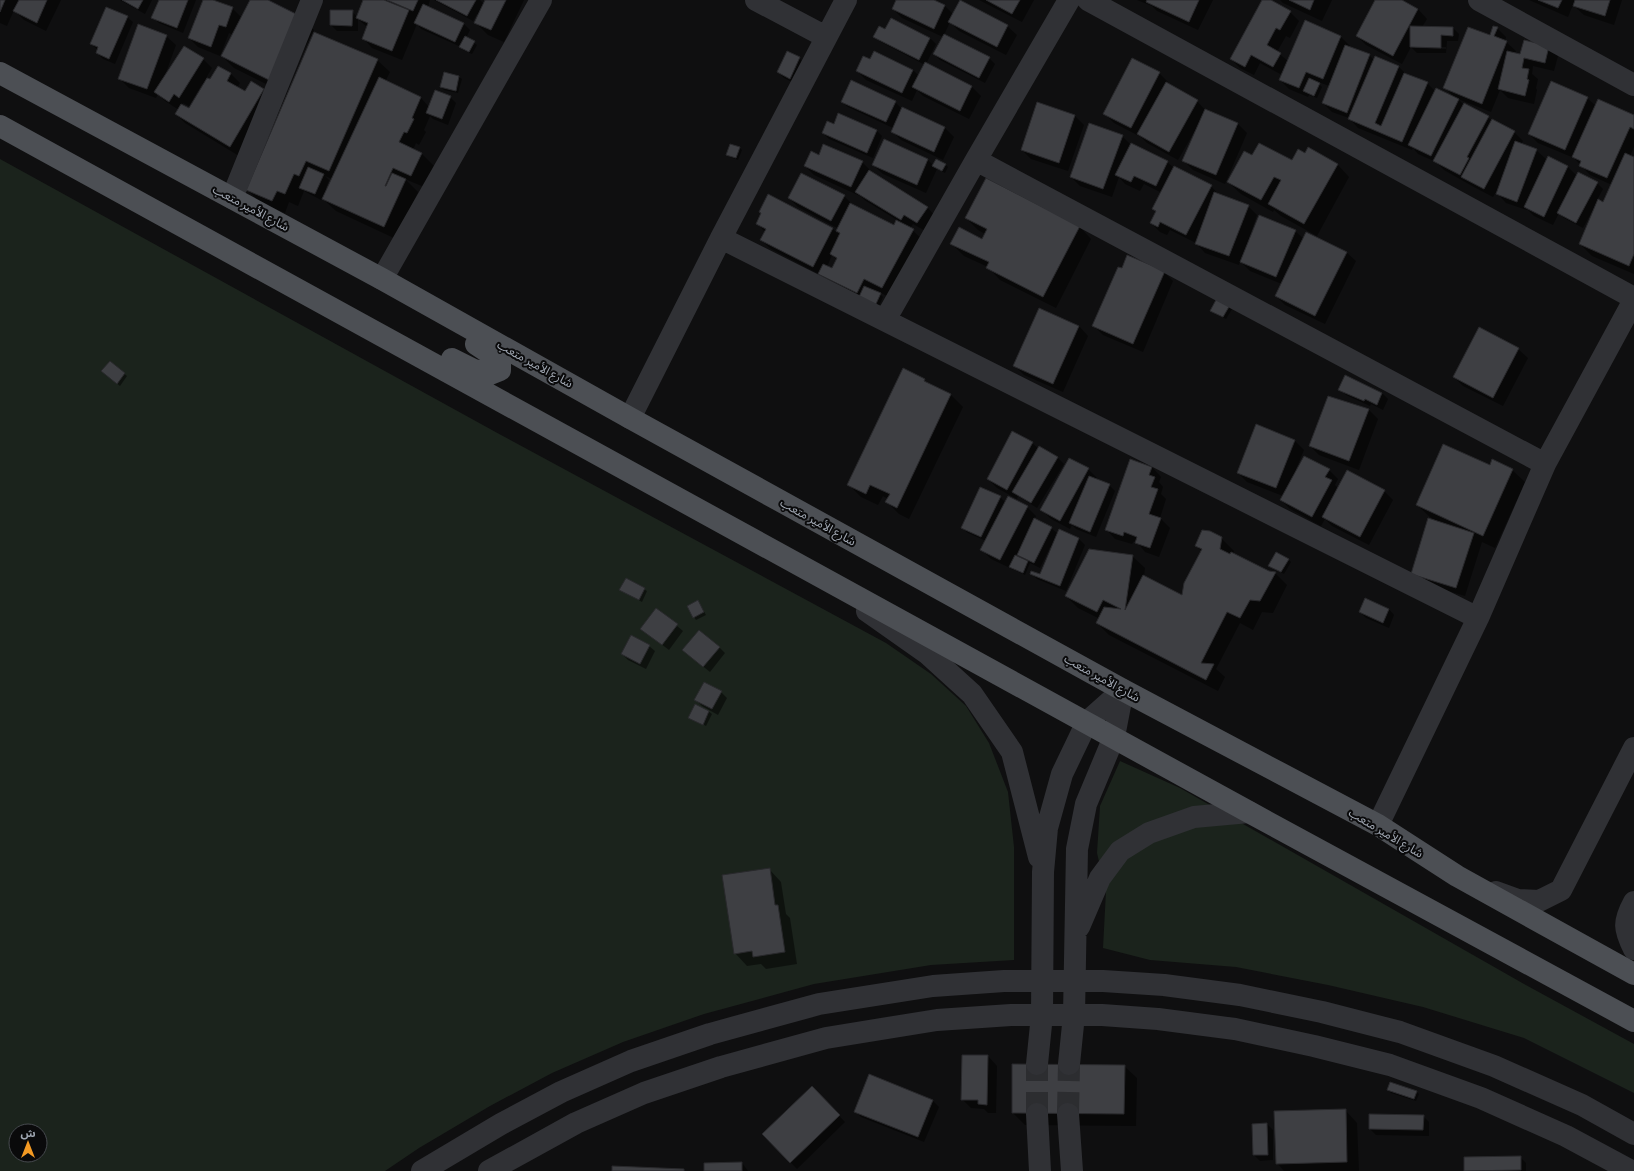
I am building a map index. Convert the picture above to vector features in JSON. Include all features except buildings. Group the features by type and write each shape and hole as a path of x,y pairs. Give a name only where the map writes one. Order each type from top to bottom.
{"main road":[{"name":"شارع الأمير متعب","path":"0,72 382,279 630,418 1123,690 1378,825 1457,876 1634,974"},
{"path":"0,126 1249,812 1634,1021"},
{"path":"229,252 383,324 474,370 490,374 500,370 500,363 491,354 382,279"}],"street":[{"path":"382,279 541,0"},
{"path":"756,0 826,37"},
{"path":"630,418 721,238 846,0"},
{"path":"885,320 1069,0"},
{"path":"1088,0 1634,299 1545,464 1478,618 1378,825"},
{"path":"232,198 305,2"},
{"path":"1487,2 1634,85"},
{"path":"976,160 1545,464"},
{"path":"721,238 1478,618"},
{"path":"812,572 928,654 972,694 1012,752 1039,828 1042,872 1042,1015 1037,1064"},
{"path":"1039,828 1062,774 1087,722 1123,690"},
{"path":"1069,1064 1074,1015 1074,937 1078,849 1086,804 1114,737 1123,690"},
{"path":"1457,876 1518,900 1539,901 1561,890 1634,748"},
{"path":"1074,937 1100,878 1120,851 1149,833 1194,817 1249,812"},
{"path":"1634,902 1626,916 1626,930 1634,949"},
{"path":"422,1171 500,1124 561,1092 631,1061 710,1034 818,1004 933,986 1004,981 1103,981 1164,985 1240,995 1322,1012 1400,1032 1494,1066 1582,1105 1634,1134"},
{"path":"489,1171 576,1123 644,1093 721,1067 841,1035 937,1020 1011,1015 1102,1015 1158,1018 1234,1029 1314,1046 1390,1065 1488,1101 1566,1136 1630,1171"},
{"path":"1037,1114 1040,1171"},
{"path":"1068,1114 1072,1171"}],"shaded area":[{"path":"0,159 501,435 886,643 931,674 966,706 989,743 1008,792 1014,847 1014,960 931,965 814,984 704,1014 623,1042 552,1073 490,1106 419,1148 385,1171 0,1171"},
{"path":"1120,761 1180,788 1524,984 1634,1044 1634,1093 1524,1038 1423,1007 1328,985 1236,967 1150,960 1103,948 1106,891 1097,853 1100,806"}],"tunnel":[{"path":"1037,1064 1037,1114"},
{"path":"1068,1114 1069,1064"}]}
